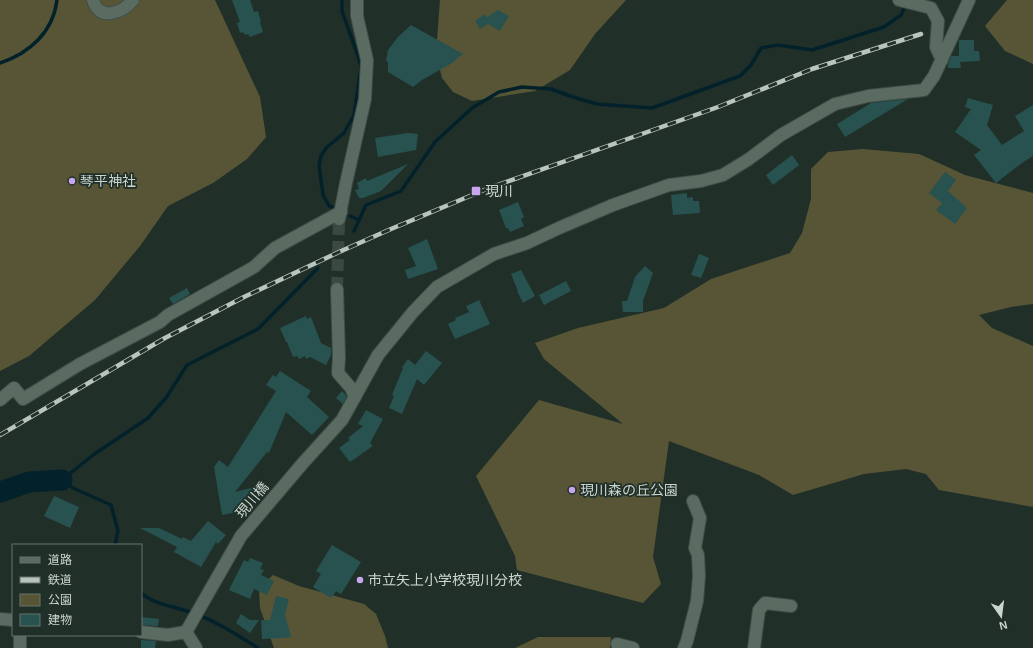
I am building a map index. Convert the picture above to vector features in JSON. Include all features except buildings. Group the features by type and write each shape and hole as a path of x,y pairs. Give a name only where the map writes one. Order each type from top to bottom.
{"street":[{"path":"93,0 95,8 100,12 109,13 124,9 133,0"},
{"path":"0,400 14,388 23,399 80,364 160,322 168,315 254,267 275,248 340,217 365,99 367,60 357,16 357,0"},
{"path":"899,0 930,8 938,20 936,47 942,60"},
{"path":"942,60 970,0"},
{"name":"現川橋","path":"189,628 241,536 342,420 378,355 413,312 437,287 494,254 527,244 559,228 620,203 668,185 701,181 723,175 749,159 781,135 835,104 868,96 924,90 934,76 942,60"},
{"path":"337,289 338,373 351,388 355,397"},
{"path":"684,648 697,601 699,576 698,555 695,548 700,518 693,501"},
{"path":"754,648 759,610 765,603 791,606"},
{"path":"0,619 12,620"},
{"path":"142,632 168,636 189,628 196,648"},
{"path":"20,636 20,648"},
{"path":"617,644 633,648"}],"green space":[{"path":"0,0 215,0 260,97 266,137 247,159 213,183 168,206 140,246 95,300 29,356 0,371"},
{"path":"440,0 626,0 595,34 570,70 535,91 472,101 453,92 442,78 436,53"},
{"path":"1007,0 1033,0 1033,64 1005,51 985,26"},
{"path":"863,149 919,154 965,175 1033,193 1033,304 1011,307 979,315 992,328 1033,346 1033,507 939,490 926,474 906,469 864,474 793,495 759,475 669,441 653,557 661,584 643,603 517,570 515,556 476,476 539,400 623,424 544,359 535,343 578,328 664,308 711,279 790,253 802,233 811,199 811,169 828,152"},
{"path":"273,575 299,586 364,604 376,614 388,648 274,648 260,608 259,588"},
{"path":"538,637 611,637 610,648 515,648"}],"waterway":[{"path":"0,63 21,53 38,40 51,22 57,0"},
{"path":"332,207 329,206 323,195 319,165 321,156 326,148 344,133 354,115 361,67 342,11 342,0"},
{"path":"354,231 366,205 401,191 435,142 472,108 499,92 522,87 551,89 597,104 652,108 740,76 751,65 761,48 778,45 812,50 884,27 901,15 906,5"},
{"path":"350,216 359,220"},
{"path":"115,544 118,531 111,505 73,488 62,480 93,455 148,418 166,398 187,365 258,329 318,268"},
{"path":"0,492 29,482 62,480"},
{"path":"142,594 158,603 208,619 258,648"}],"tunnel":[{"path":"337,289 339,221"}],"railway":[{"path":"0,435 165,338 244,297 391,229 489,188 718,107 812,69 921,34"}],"place":[{"name":"琴平神社","path":"72,181"},
{"name":"現川","path":"476,191"},
{"name":"現川森の丘公園","path":"572,490"},
{"name":"市立矢上小学校現川分校","path":"360,580"}]}
